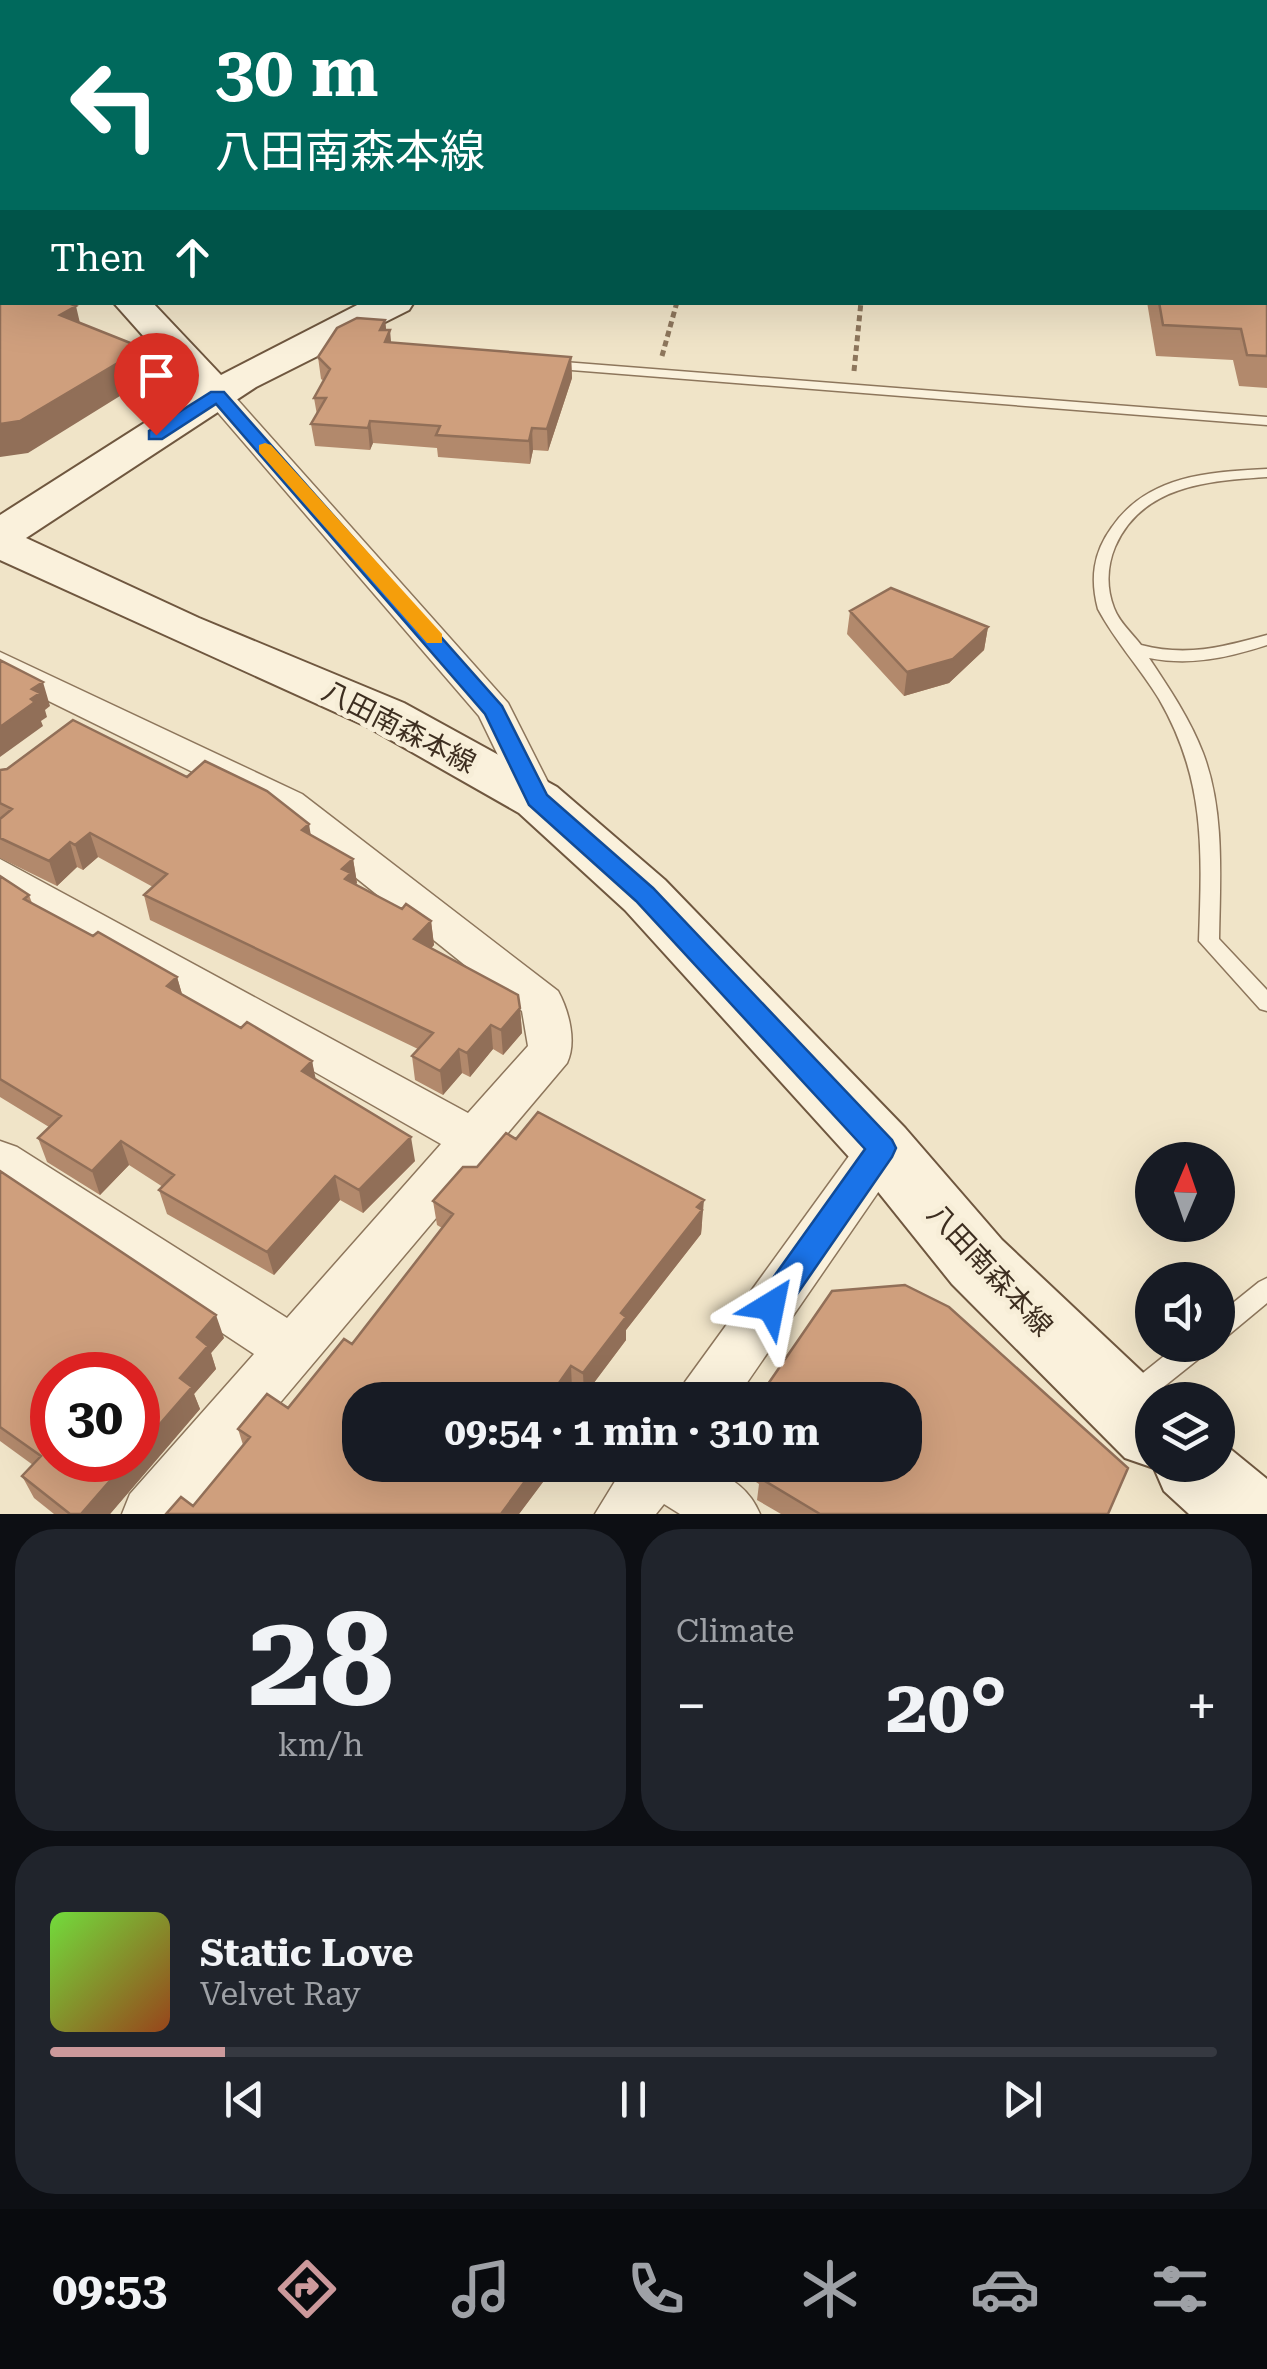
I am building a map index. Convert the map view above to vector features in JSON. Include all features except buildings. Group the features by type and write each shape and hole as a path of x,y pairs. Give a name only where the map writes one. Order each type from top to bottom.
{"main road":[{"path":"134,305 218,395"},
{"path":"0,534 356,312 384,305"},
{"name":"八田南森本線","path":"0,543 182,628 386,715 538,800 644,895 882,1148 978,1262 1135,1417"},
{"path":"1210,1482 1248,1514"}],"street":[{"path":"218,395 494,711 538,800"},
{"path":"0,664 79,722 288,803 543,1002 551,1050 150,1514"},
{"path":"0,874 474,1139"},
{"path":"717,1382 882,1148"},
{"path":"0,1161 292,1350"},
{"path":"623,1514 646,1482"},
{"path":"682,1482 732,1514"}],"lane":[{"path":"533,364 1267,421"},
{"path":"1267,473 1214,476 1168,488 1134,510 1107,540 1102,573 1106,608 1195,754 1206,824 1209,941 1267,1004"},
{"path":"1134,649 1171,659 1215,657 1267,640"},
{"path":"1235,1315 1267,1289"},
{"path":"1167,1382 1183,1362"}],"path":[{"path":"657,372 676,305"},
{"path":"852,387 861,305"}],"slow traffic":[{"path":"265,448 435,639"}],"route":[{"path":"156,435 218,395 457,664 494,711 538,800 644,895 882,1148 771,1306"}]}
